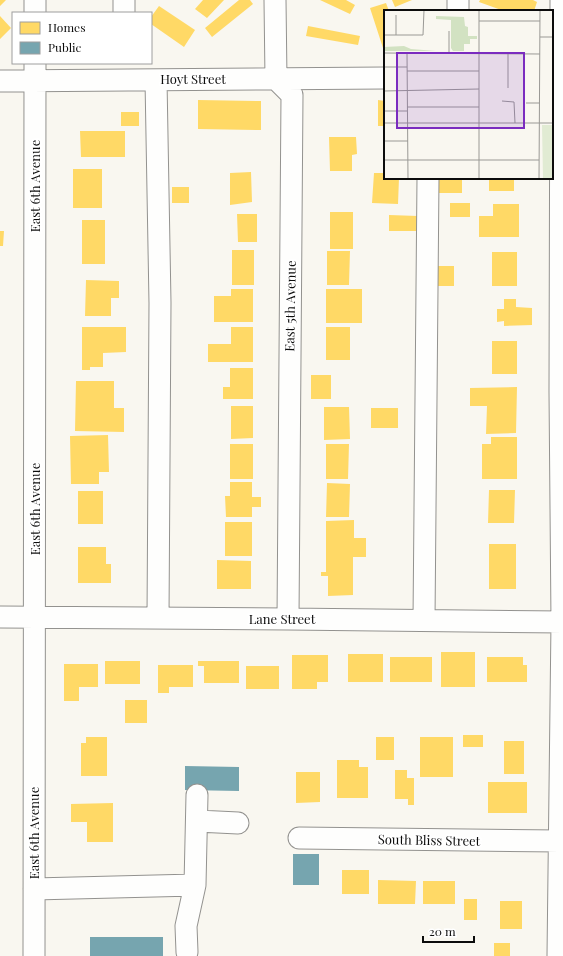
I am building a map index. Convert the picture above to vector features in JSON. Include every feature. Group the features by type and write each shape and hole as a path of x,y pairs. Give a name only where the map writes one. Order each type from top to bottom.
{"street":[{"path":"35,0 35,12"},
{"path":"124,0 124,12"},
{"path":"275,0 276,79"},
{"path":"558,956 562,622 562,392 556,77 561,0"},
{"name":"Hoyt Street","path":"0,80 35,72 123,71 156,80 384,78"},
{"name":"East 6th Avenue","path":"34,956 35,72"},
{"name":"East 5th Avenue","path":"276,79 292,95 288,618"},
{"path":"156,80 160,303 158,618"},
{"path":"424,620 428,179"},
{"name":"Lane Street","path":"0,617 288,618 562,622"},
{"path":"187,952 186,926 195,885 198,795"},
{"path":"197,821 238,823"},
{"name":"South Bliss Street","path":"299,838 560,841"},
{"path":"34,889 195,885"}],"building: Homes":[{"path":"0,0 6,0 0,6"},
{"path":"203,0 224,0 207,18 195,9"},
{"path":"239,0 250,0 253,4 212,37 205,28"},
{"path":"320,0 346,0 355,5 350,14"},
{"path":"392,0 412,0 395,7"},
{"path":"480,0 533,0 537,2 534,10 501,10 479,2"},
{"path":"386,3 389,10 384,10 383,48 370,8"},
{"path":"159,6 195,30 184,47 152,25 152,16"},
{"path":"0,16 11,28 0,39"},
{"path":"308,26 360,36 358,45 306,36"},
{"path":"198,100 261,101 261,130 198,129"},
{"path":"378,100 384,101 384,126 378,126"},
{"path":"121,112 139,112 139,126 121,126"},
{"path":"80,131 125,131 125,157 81,157"},
{"path":"329,137 356,137 357,154 352,155 352,171 330,171"},
{"path":"73,169 102,169 102,208 73,208"},
{"path":"251,172 252,202 230,205 230,173"},
{"path":"374,173 384,173 384,179 399,179 398,204 372,203"},
{"path":"438,179 462,179 462,193 438,193"},
{"path":"489,179 514,179 514,191 489,191"},
{"path":"172,187 189,187 189,203 172,203"},
{"path":"450,203 470,203 470,217 450,217"},
{"path":"493,204 519,204 519,237 479,237 479,216 493,216"},
{"path":"330,212 353,212 353,249 330,249"},
{"path":"237,214 257,214 257,242 238,242"},
{"path":"389,215 418,216 418,231 389,231"},
{"path":"82,220 105,220 105,264 82,264"},
{"path":"0,231 4,231 3,246 0,246"},
{"path":"232,250 254,250 254,285 232,285"},
{"path":"327,251 350,251 349,285 327,285"},
{"path":"492,252 517,252 517,286 492,286"},
{"path":"434,266 454,266 454,286 434,286"},
{"path":"86,280 119,281 119,298 111,298 111,316 85,316"},
{"path":"231,289 253,289 253,322 214,322 214,296 231,296"},
{"path":"326,289 362,289 362,323 326,323"},
{"path":"504,299 516,299 516,307 532,308 532,325 504,326 504,321 497,322 497,309 504,309"},
{"path":"82,327 126,327 126,352 103,353 103,367 90,367 90,370 82,370"},
{"path":"231,327 253,327 253,362 208,362 208,344 231,344"},
{"path":"326,327 350,327 350,360 326,360"},
{"path":"492,341 517,341 517,374 492,374"},
{"path":"230,368 253,368 253,399 223,399 223,387 230,387"},
{"path":"311,375 331,375 331,399 311,399"},
{"path":"76,381 114,381 114,408 124,408 124,432 75,431"},
{"path":"517,387 516,433 486,434 487,406 470,406 470,388"},
{"path":"231,406 253,406 253,438 231,439"},
{"path":"324,407 349,407 350,439 324,440"},
{"path":"371,408 398,408 398,428 371,428"},
{"path":"108,435 109,472 99,472 99,484 71,484 70,436"},
{"path":"491,437 517,437 517,479 482,479 482,444 491,444"},
{"path":"230,444 253,444 253,479 230,479"},
{"path":"326,444 349,444 348,479 326,479"},
{"path":"230,482 252,482 252,497 261,497 261,507 252,507 252,517 226,517 225,496 230,496"},
{"path":"327,483 350,484 349,517 326,517"},
{"path":"489,490 515,490 514,523 488,523"},
{"path":"78,491 103,491 103,524 78,524"},
{"path":"354,520 354,538 366,538 366,557 353,557 353,595 328,596 328,576 321,576 321,572 326,572 326,521"},
{"path":"225,522 252,522 252,556 225,556"},
{"path":"489,544 516,544 516,589 489,589"},
{"path":"78,547 106,547 106,564 111,564 111,583 78,583"},
{"path":"217,560 251,561 251,589 217,589"},
{"path":"441,652 475,652 475,687 441,687"},
{"path":"348,654 383,654 383,682 348,682"},
{"path":"292,655 328,655 328,682 317,682 317,689 292,689"},
{"path":"390,657 432,657 432,682 390,682"},
{"path":"487,657 523,657 523,665 527,665 527,682 487,682"},
{"path":"105,661 140,661 140,684 105,684"},
{"path":"198,661 239,661 239,683 204,683 204,666 198,666"},
{"path":"64,664 98,664 98,687 79,687 79,701 64,701"},
{"path":"158,665 193,665 193,687 169,687 169,693 158,693"},
{"path":"246,666 279,666 279,689 246,689"},
{"path":"125,700 147,700 147,723 125,723"},
{"path":"463,735 483,735 483,747 463,747"},
{"path":"86,737 107,737 107,776 81,776 81,743 86,743"},
{"path":"376,737 394,737 394,760 376,760"},
{"path":"420,737 453,737 453,777 420,777"},
{"path":"504,741 524,741 524,774 504,774"},
{"path":"337,760 359,760 359,767 368,767 368,798 337,798"},
{"path":"395,770 407,770 407,778 414,778 414,805 408,805 408,799 395,799"},
{"path":"296,772 320,772 320,802 296,803"},
{"path":"488,782 527,782 527,813 488,813"},
{"path":"113,803 113,842 87,842 87,822 71,822 71,804"},
{"path":"342,870 369,870 369,894 342,894"},
{"path":"378,880 416,881 415,904 378,904"},
{"path":"423,881 455,881 455,904 423,904"},
{"path":"464,899 477,899 477,920 464,920"},
{"path":"500,901 522,901 522,929 500,929"},
{"path":"494,943 510,943 510,956 494,956"}],"building: Public":[{"path":"185,766 239,767 239,791 185,790"},
{"path":"293,854 319,854 319,885 293,885"},
{"path":"90,937 163,937 163,956 90,956"}]}
